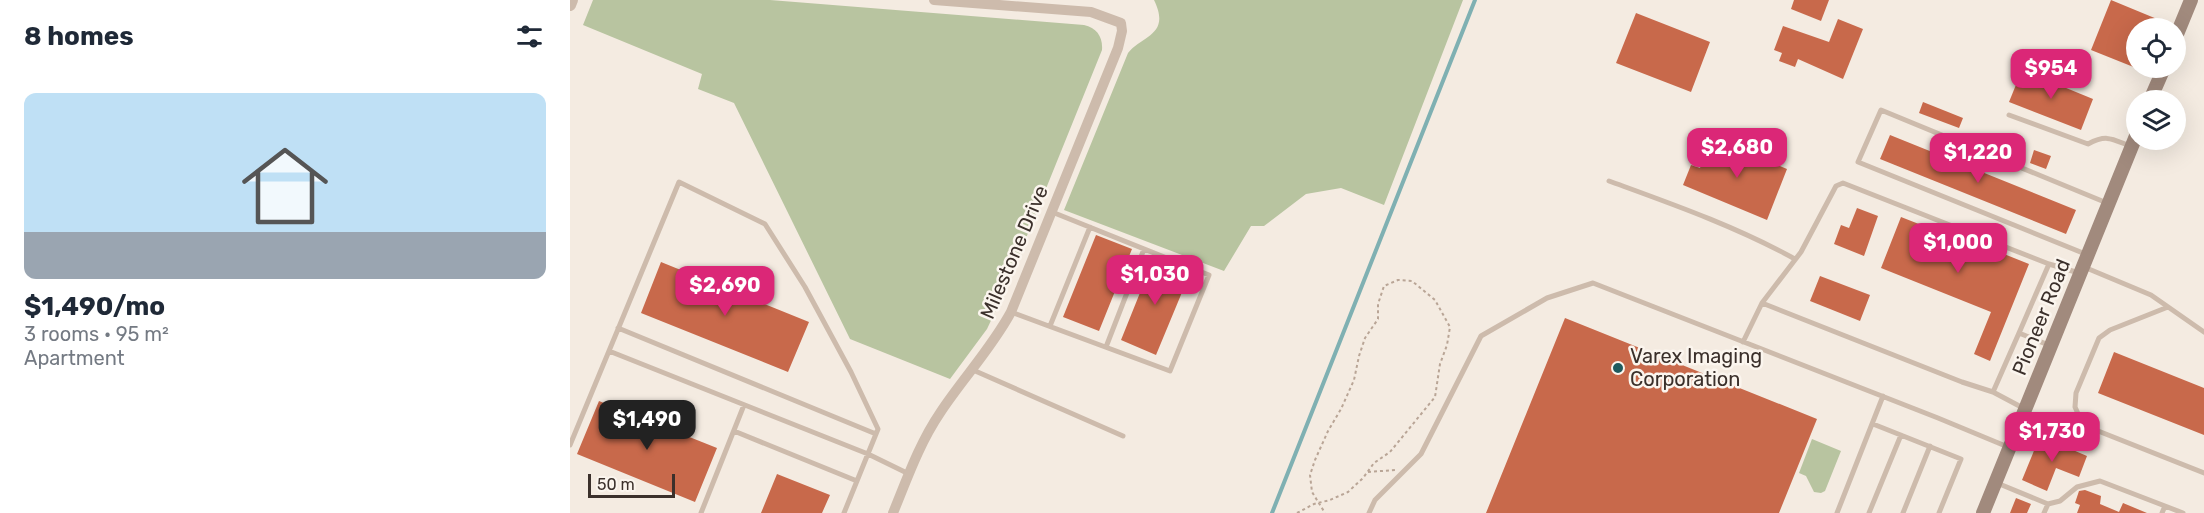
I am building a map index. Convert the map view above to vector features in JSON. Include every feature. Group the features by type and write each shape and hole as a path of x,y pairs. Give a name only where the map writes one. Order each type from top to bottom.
{"main road":[{"path":"2184,18 2191,0"},
{"name":"Pioneer Road","path":"1983,513 2130,150"}],"street":[{"path":"570,5 572,0"},
{"name":"Milestone Drive","path":"896,512 909,474 938,415 994,343 1011,312 1118,48 1122,31 1120,23 1091,12 934,0"}],"lane":[{"path":"2108,204 1881,110 1858,162 2151,294 2204,332"},
{"path":"2008,115 2088,144 2100,137 2126,140"},
{"path":"1609,180 1698,213 1761,240 1795,259"},
{"path":"570,445 679,182 765,224 805,287 850,372 878,429 844,513"},
{"path":"1743,342 1762,303 1795,259 1836,186 1842,183 2049,264 2084,265"},
{"path":"1011,312 1170,371 1209,275 1052,212"},
{"path":"1050,326 1090,227"},
{"path":"1106,347 1144,249"},
{"path":"1993,392 2049,264"},
{"path":"1370,513 1375,500 1420,454 1481,336 1547,298 1593,283 2010,448"},
{"path":"1762,303 1962,382 1993,392 2025,409"},
{"path":"2168,307 2110,330 2099,338 2076,393 2075,407 2082,424 2204,473"},
{"path":"618,328 876,434"},
{"path":"2019,333 2051,346"},
{"path":"609,351 868,454 909,474"},
{"path":"973,370 1123,436"},
{"path":"1837,513 1883,396"},
{"path":"701,513 744,405"},
{"path":"1873,424 1960,459 1939,513"},
{"path":"734,431 857,481"},
{"path":"1869,513 1901,435"},
{"path":"1903,513 1930,447"},
{"path":"1996,482 2048,504 2060,501 2077,487 2100,482 2183,513"},
{"path":"2044,513 2048,504"},
{"path":"2162,513 2165,506"}],"path":[{"path":"1297,513 1319,503 1348,492 1374,463 1390,452 1435,397 1440,364 1447,345 1450,327 1435,300 1412,281 1398,280 1384,286 1378,304 1378,319 1365,338 1354,380 1315,460 1310,476 1312,492 1319,503 1325,513"},
{"path":"1368,472 1407,468"}],"green space":[{"path":"593,0 770,0 1084,25 1096,31 1100,37 1102,50 1003,295 987,329 950,379 850,339 734,103 698,89 702,74 583,25"},
{"path":"1154,0 1463,0 1384,205 1341,188 1306,194 1264,226 1251,226 1224,271 1064,210 1128,53 1157,27 1158,12"},
{"path":"1812,439 1841,451 1825,491 1821,493 1814,492 1806,476 1799,473"}],"building":[{"path":"1794,0 1829,0 1821,21 1791,9"},
{"path":"2111,0 2155,18 2126,18 2126,64 2091,50"},
{"path":"1636,13 1710,42 1691,92 1616,63"},
{"path":"1838,19 1863,29 1843,79 1798,59 1795,67 1779,61 1782,53 1774,50 1783,26 1829,42"},
{"path":"2022,70 2093,99 2081,130 2009,102"},
{"path":"1923,102 1963,118 1959,128 1919,113"},
{"path":"1890,135 2076,210 2066,234 1880,159"},
{"path":"1711,138 1787,169 1767,220 1683,185 1691,165 1700,168"},
{"path":"2034,150 2051,156 2046,169 2030,163"},
{"path":"1857,208 1878,216 1864,256 1834,244 1841,225 1849,228"},
{"path":"1901,217 2003,257 2004,254 2029,264 1990,361 1974,354 1991,312 1881,268"},
{"path":"1096,235 1132,249 1099,331 1063,317"},
{"path":"1154,258 1190,273 1156,355 1121,340"},
{"path":"661,262 809,322 788,372 641,313"},
{"path":"1820,276 1870,295 1860,321 1810,301"},
{"name":"Varex Imaging Corporation","path":"1565,318 1817,419 1779,513 1486,513"},
{"path":"2114,352 2204,388 2204,435 2098,393"},
{"path":"599,401 717,448 695,502 577,454"},
{"path":"2040,436 2087,456 2079,477 2056,468 2047,491 2022,480"},
{"path":"777,474 830,495 822,513 761,513"},
{"path":"2085,490 2101,496 2100,504 2119,512 2123,503 2147,513 2077,513 2080,505 2075,503 2079,491"},
{"path":"2016,498 2031,504 2027,513 2010,513"}],"waterway":[{"path":"1272,513 1475,0"}],"place":[{"name":"Varex Imaging Corporation","path":"1618,368"}]}
